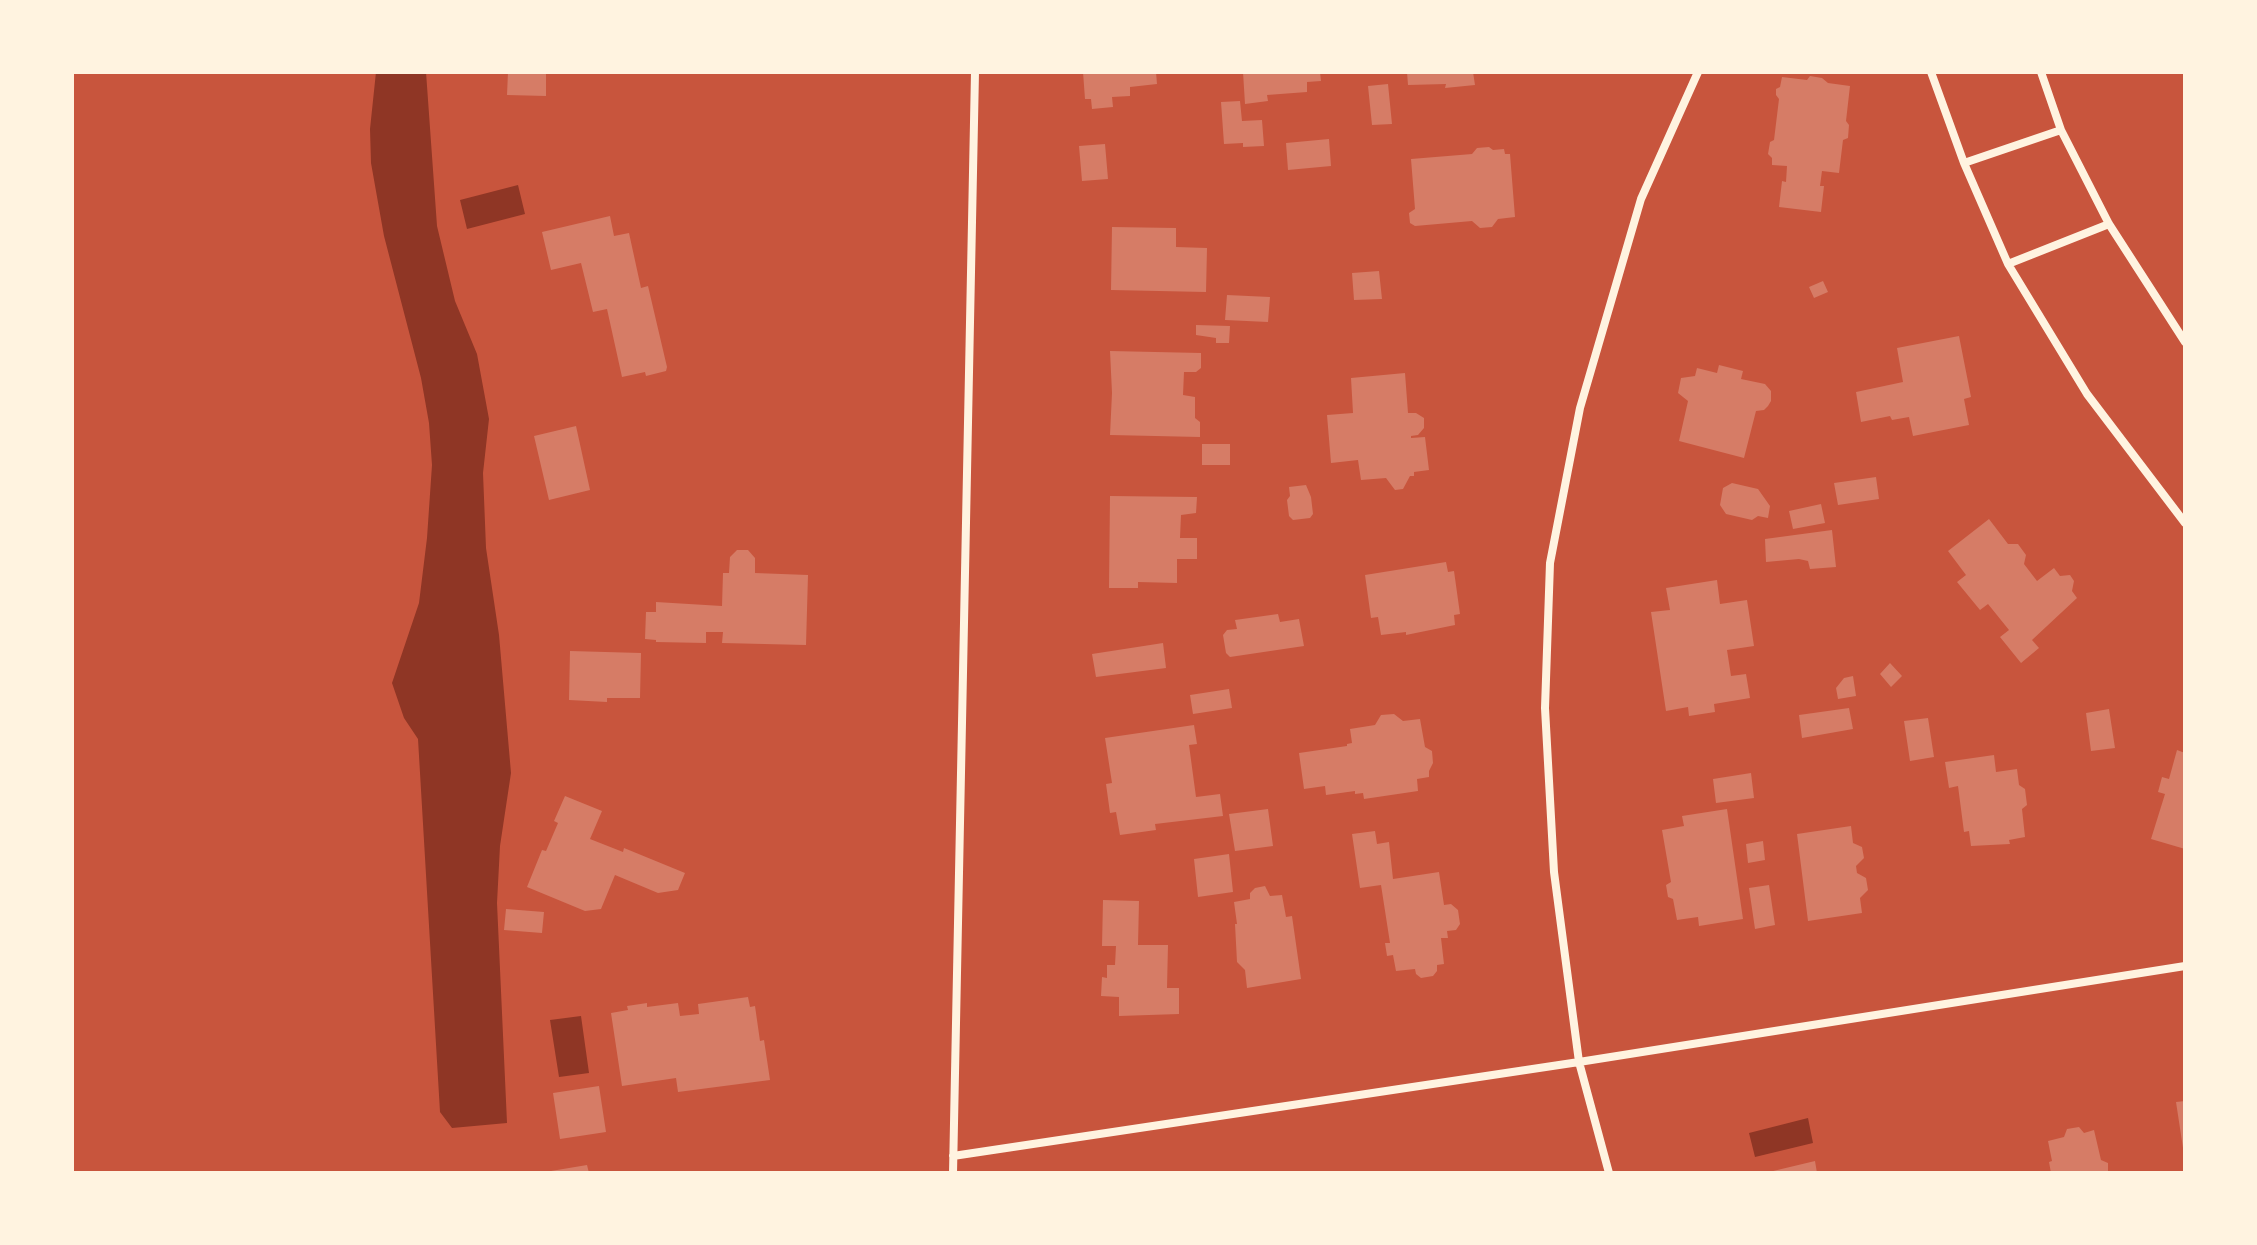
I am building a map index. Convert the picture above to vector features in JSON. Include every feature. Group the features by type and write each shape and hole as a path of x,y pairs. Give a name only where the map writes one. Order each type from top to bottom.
{"street":[{"path":"953,1173 975,72"},
{"path":"1609,1173 1579,1062 1554,872 1545,708 1550,563 1580,408 1641,199 1698,72"},
{"path":"1931,72 1964,163 2008,264 2087,394 2185,523"},
{"path":"2041,72 2061,130 2109,224 2185,342"},
{"path":"1964,163 2061,130"},
{"path":"2008,264 2109,224"},
{"path":"953,1156 1579,1062 2185,966"}],"shaded area":[{"path":"376,72 426,72 437,226 455,301 477,354 489,419 483,473 486,548 499,635 511,773 500,846 497,903 507,1123 452,1128 440,1112 418,739 404,718 392,683 419,603 432,465 421,378 384,236 371,163 370,129"},
{"path":"518,185 525,214 467,229 460,200"},
{"path":"581,1016 589,1073 559,1077 550,1020"},
{"path":"1808,1118 1813,1143 1755,1157 1749,1133"}],"building":[{"path":"508,72 546,72 546,96 507,95"},
{"path":"1083,72 1156,72 1157,84 1130,87 1130,96 1112,97 1113,107 1092,109 1091,99 1085,99"},
{"path":"1243,72 1320,72 1321,81 1307,82 1307,92 1267,95 1268,101 1245,104"},
{"path":"1407,72 1473,72 1475,85 1445,88 1446,84 1408,85"},
{"path":"1810,76 1822,78 1828,83 1850,86 1846,121 1849,125 1848,138 1843,140 1839,173 1822,171 1821,212 1779,207 1787,166 1772,165 1768,154 1770,142 1774,140 1779,99 1776,89 1780,87 1782,77 1807,80"},
{"path":"1388,84 1392,124 1372,125 1368,86"},
{"path":"1240,101 1242,121 1262,120 1264,146 1224,144 1221,102"},
{"path":"1329,139 1331,166 1288,170 1286,143"},
{"path":"1105,144 1108,179 1082,181 1079,146"},
{"path":"1489,147 1493,150 1504,149 1505,154 1510,154 1515,217 1498,219 1492,227 1480,228 1472,221 1415,226 1410,223 1409,213 1415,209 1411,159 1472,154 1477,148"},
{"path":"610,216 614,236 629,233 641,288 648,286 666,371 622,377 607,309 593,312 581,263 551,270 542,232"},
{"path":"1112,227 1176,228 1176,247 1207,248 1206,292 1111,290"},
{"path":"1379,271 1382,299 1354,300 1352,273"},
{"path":"1823,281 1828,292 1814,298 1809,287"},
{"path":"1227,295 1270,297 1268,322 1225,320"},
{"path":"1196,325 1230,326 1229,343 1216,343 1216,338 1196,335"},
{"path":"1959,336 1971,397 1964,399 1969,425 1913,436 1909,417 1892,420 1890,416 1861,422 1856,392 1903,382 1897,348"},
{"path":"1110,351 1201,353 1201,368 1196,372 1184,372 1183,395 1195,397 1195,418 1200,422 1200,437 1110,435"},
{"path":"1719,365 1743,371 1741,379 1765,384 1771,391 1768,406 1756,411 1744,458 1679,441 1688,401 1678,393 1681,378 1695,376 1697,368 1717,373"},
{"path":"1405,373 1408,413 1424,418 1424,428 1411,438 1425,437 1429,470 1414,472 1403,489 1395,490 1386,478 1361,480 1358,460 1331,463 1327,415 1353,413 1351,378"},
{"path":"576,426 590,490 549,500 534,436"},
{"path":"1202,444 1230,444 1230,465 1202,465"},
{"path":"1876,477 1879,499 1838,505 1834,483"},
{"path":"1732,483 1758,489 1770,506 1768,518 1758,516 1752,520 1726,514 1720,505 1723,488"},
{"path":"1306,485 1313,514 1310,518 1293,520 1289,516 1287,500 1289,487"},
{"path":"1110,496 1197,497 1196,513 1181,515 1180,538 1197,538 1197,559 1177,559 1177,583 1138,582 1138,588 1109,588"},
{"path":"1821,504 1825,523 1793,529 1789,511"},
{"path":"1989,519 2008,544 2018,544 2026,555 2024,564 2037,581 2054,568 2060,576 2070,575 2074,581 2072,591 2077,598 2032,640 2039,648 2021,663 2000,637 2009,630 1988,604 1980,610 1957,582 1966,575 1948,551"},
{"path":"1832,530 1836,567 1810,569 1808,561 1799,559 1766,562 1765,539"},
{"path":"737,550 748,550 755,558 755,573 808,575 806,645 722,643 723,632 706,632 706,643 645,639 646,612 656,612 656,602 722,606 723,573 729,573 730,557"},
{"path":"1446,562 1448,572 1454,571 1460,614 1454,615 1455,625 1406,635 1406,632 1381,635 1378,617 1371,618 1365,575"},
{"path":"1717,580 1720,604 1747,600 1754,646 1727,650 1731,676 1746,674 1750,698 1714,704 1715,712 1689,716 1688,707 1666,711 1651,612 1670,610 1666,588"},
{"path":"1278,614 1280,622 1299,619 1304,646 1230,657 1226,653 1223,635 1227,630 1237,629 1235,620"},
{"path":"1163,643 1166,668 1096,677 1092,654"},
{"path":"570,651 641,653 640,698 607,698 607,702 569,700"},
{"path":"1890,663 1902,676 1891,687 1880,674"},
{"path":"1853,676 1856,696 1838,699 1836,688 1844,678"},
{"path":"1229,689 1232,708 1193,714 1190,695"},
{"path":"1849,708 1853,729 1802,738 1799,715"},
{"path":"2109,709 2115,748 2091,751 2086,713"},
{"path":"1394,714 1403,721 1420,719 1425,747 1432,751 1429,777 1417,779 1418,791 1364,799 1363,793 1355,794 1355,791 1326,795 1325,786 1304,789 1299,753 1347,746 1352,743 1350,729 1375,725 1381,715"},
{"path":"1928,718 1934,757 1910,761 1904,721"},
{"path":"1194,725 1197,744 1189,745 1196,797 1220,794 1223,816 1155,824 1156,830 1120,835 1116,812 1110,813 1106,784 1112,783 1105,738"},
{"path":"2177,750 2185,753 2185,849 2151,839 2165,794 2158,792 2162,777 2169,779"},
{"path":"1994,755 1996,772 2017,769 2019,785 2025,789 2027,805 2022,809 2025,837 2009,840 2010,844 1971,846 1969,831 1964,832 1958,786 1949,788 1945,762"},
{"path":"1751,773 1754,798 1716,803 1713,779"},
{"path":"565,796 602,811 590,839 623,852 624,848 685,873 678,890 658,893 615,875 601,909 585,911 527,887 542,850 546,851 558,823 554,821"},
{"path":"1268,809 1273,846 1235,851 1229,814"},
{"path":"1727,809 1743,919 1699,926 1698,917 1677,920 1673,899 1668,897 1666,885 1671,882 1662,830 1684,826 1682,816"},
{"path":"1851,826 1853,843 1862,847 1864,858 1856,866 1857,873 1866,878 1868,890 1860,898 1862,913 1808,921 1797,834"},
{"path":"1375,831 1377,844 1389,842 1393,879 1439,872 1444,905 1451,904 1458,910 1460,924 1456,930 1447,931 1448,938 1441,938 1444,964 1437,965 1433,976 1421,978 1415,969 1396,971 1393,955 1387,956 1385,943 1390,943 1381,885 1360,888 1352,834"},
{"path":"1763,841 1765,860 1748,863 1746,844"},
{"path":"1229,854 1233,892 1198,897 1194,859"},
{"path":"1769,885 1775,925 1755,929 1749,888"},
{"path":"1265,886 1270,896 1282,895 1286,917 1292,916 1301,979 1247,988 1245,970 1237,962 1234,902 1250,899 1250,893 1255,888"},
{"path":"1103,900 1139,901 1138,945 1168,945 1167,988 1179,988 1179,1014 1119,1016 1119,997 1101,996 1102,977 1107,978 1107,965 1115,965 1116,946 1102,946"},
{"path":"506,909 544,912 542,933 504,930"},
{"path":"748,997 750,1007 755,1006 770,1080 678,1092 676,1078 622,1086 611,1013 628,1010 627,1006 647,1003 647,1007 678,1003 680,1016 699,1014 698,1004"},
{"path":"599,1086 606,1132 560,1139 553,1093"},
{"path":"2185,1101 2185,1148 2183,1148 2176,1102"},
{"path":"2079,1127 2084,1133 2094,1130 2101,1160 2108,1163 2108,1173 2051,1173 2048,1141 2064,1137 2067,1129"},
{"path":"1815,1161 1817,1173 1769,1173 1769,1172"},
{"path":"587,1165 589,1173 551,1173 551,1171"}]}
